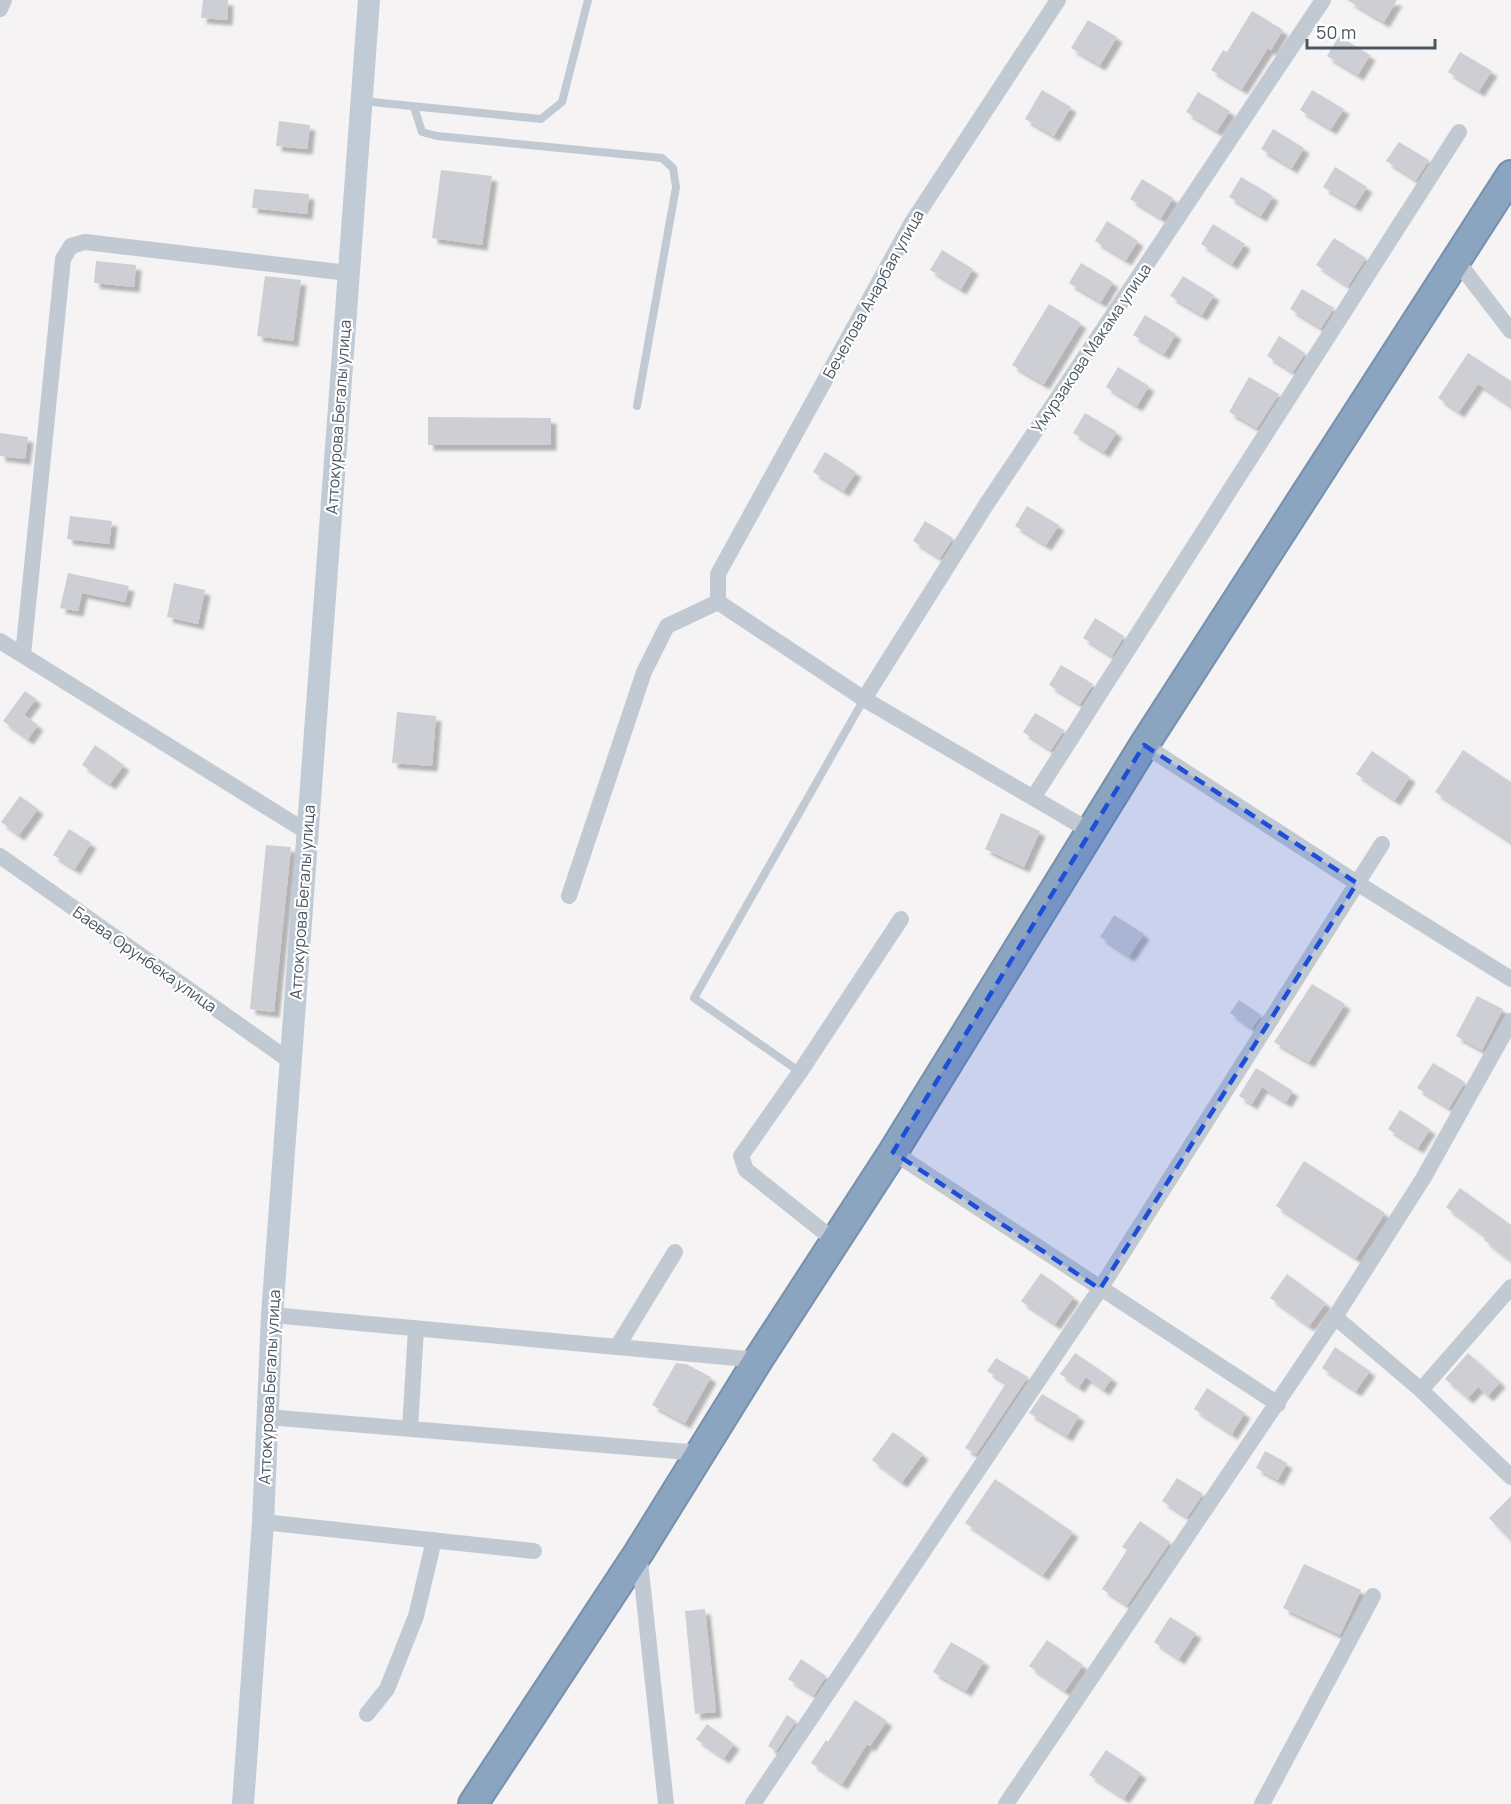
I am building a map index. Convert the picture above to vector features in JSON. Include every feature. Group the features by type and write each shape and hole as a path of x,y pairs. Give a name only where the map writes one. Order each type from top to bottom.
{"highway":[{"path":"473,1804 639,1552 758,1359 893,1152 1144,745 1511,175"}],"main road":[{"name":"Аттокурова Бегалы улица","path":"243,1804 262,1522 272,1315 369,0"}],"street":[{"path":"0,9 4,0"},
{"name":"Бечелова Анарбая улица","path":"718,602 718,574 911,224 1058,0"},
{"name":"Умурзакова Макама улица","path":"864,699 986,505 1323,0"},
{"path":"1034,798 1459,132"},
{"path":"23,655 63,259 70,246 86,242 348,273"},
{"path":"1457,261 1511,331"},
{"path":"569,896 644,672 667,626 718,602 864,699 1090,831"},
{"path":"0,641 307,832"},
{"path":"1144,745 1357,883 1511,979"},
{"path":"753,1804 1100,1289 1382,844"},
{"name":"Баева Орунбека улица","path":"0,856 290,1061"},
{"path":"834,1240 746,1170 741,1156 800,1072 901,919"},
{"path":"1006,1804 1335,1317 1424,1177 1511,1021"},
{"path":"893,1152 1278,1404"},
{"path":"617,1347 675,1252"},
{"path":"1421,1390 1511,1287"},
{"path":"272,1315 758,1359"},
{"path":"1335,1317 1421,1390 1511,1477"},
{"path":"410,1429 416,1328"},
{"path":"267,1417 700,1453"},
{"path":"262,1522 534,1551"},
{"path":"367,1714 387,1689 416,1616 434,1540"},
{"path":"639,1552 666,1804"},
{"path":"1262,1804 1373,1596"}],"lane":[{"path":"362,101 541,119 562,102 588,0"},
{"path":"414,107 422,132 437,136 662,158 673,168 676,188 637,406"},
{"path":"800,1072 694,998 864,699"}],"highlighted area":[{"path":"1144,745 1357,883 1100,1289 893,1152"}],"building":[{"path":"203,0 228,0 227,20 201,18"},
{"path":"1347,0 1397,0 1384,22"},
{"path":"1252,11 1283,30 1271,50 1268,48 1242,89 1211,70 1223,50 1227,52"},
{"path":"1088,20 1117,37 1100,65 1071,48"},
{"path":"1339,36 1370,55 1358,75 1327,56"},
{"path":"1460,52 1492,71 1479,91 1448,72"},
{"path":"1042,90 1071,107 1054,136 1025,119"},
{"path":"1312,90 1344,109 1331,129 1300,110"},
{"path":"1198,92 1230,111 1217,131 1186,112"},
{"path":"279,121 310,125 307,149 276,146"},
{"path":"1273,129 1304,148 1292,168 1261,149"},
{"path":"1399,142 1429,160 1416,180 1386,161"},
{"path":"1335,167 1367,187 1355,206 1323,187"},
{"path":"441,170 492,176 482,245 432,238"},
{"path":"1241,177 1273,196 1261,216 1229,197"},
{"path":"1142,179 1173,198 1161,218 1130,199"},
{"path":"254,189 309,194 307,214 252,208"},
{"path":"1107,221 1138,241 1126,260 1095,241"},
{"path":"1213,224 1245,244 1232,264 1201,244"},
{"path":"1334,238 1366,258 1348,286 1316,265"},
{"path":"942,250 973,269 961,289 930,270"},
{"path":"96,261 136,265 134,287 94,283"},
{"path":"1081,263 1113,282 1101,302 1069,283"},
{"path":"265,276 301,280 293,341 257,336"},
{"path":"1183,276 1214,295 1202,315 1170,296"},
{"path":"1302,289 1334,308 1321,328 1290,309"},
{"path":"1049,304 1081,323 1044,384 1012,365"},
{"path":"1145,315 1176,334 1164,354 1133,335"},
{"path":"1279,336 1305,353 1293,372 1267,356"},
{"path":"1468,353 1511,381 1511,406 1478,384 1459,412 1438,398"},
{"path":"1118,367 1149,386 1137,406 1106,387"},
{"path":"1249,377 1279,394 1257,428 1229,412"},
{"path":"1085,413 1117,432 1104,452 1073,433"},
{"path":"428,417 551,418 551,445 428,445"},
{"path":"0,433 28,437 25,459 0,456"},
{"path":"825,452 856,472 844,491 813,472"},
{"path":"1027,506 1059,525 1046,545 1015,526"},
{"path":"70,516 112,521 109,544 67,539"},
{"path":"925,521 953,538 940,558 913,541"},
{"path":"68,573 129,586 125,602 82,593 78,611 60,608"},
{"path":"174,583 205,590 198,624 167,617"},
{"path":"1095,618 1124,636 1112,656 1083,638"},
{"path":"1061,665 1093,684 1080,704 1049,685"},
{"path":"25,691 36,699 24,715 38,725 28,739 3,721"},
{"path":"397,712 436,716 432,766 392,763"},
{"path":"1035,713 1064,730 1051,750 1023,732"},
{"path":"95,745 124,765 110,784 82,765"},
{"path":"1463,750 1511,782 1511,842 1435,792"},
{"path":"1372,751 1410,777 1395,800 1356,774"},
{"path":"20,796 38,809 19,835 1,822"},
{"path":"1001,813 1040,831 1024,867 985,849"},
{"path":"69,829 91,843 75,869 53,855"},
{"path":"266,845 291,847 274,1012 250,1009"},
{"path":"1114,915 1144,934 1129,956 1100,937"},
{"path":"1312,984 1345,1004 1309,1062 1274,1042"},
{"path":"1477,996 1503,1009 1482,1050 1456,1036"},
{"path":"1239,1000 1261,1015 1252,1028 1230,1013"},
{"path":"1433,1063 1465,1082 1449,1108 1417,1088"},
{"path":"1256,1068 1293,1091 1286,1102 1262,1087 1252,1104 1239,1096"},
{"path":"1400,1110 1430,1129 1418,1148 1388,1129"},
{"path":"1304,1161 1385,1213 1356,1258 1276,1206"},
{"path":"1460,1188 1511,1225 1511,1261 1484,1240 1486,1237 1446,1207"},
{"path":"1041,1273 1074,1297 1055,1324 1021,1301"},
{"path":"1287,1274 1326,1303 1309,1326 1270,1298"},
{"path":"1335,1347 1370,1371 1356,1391 1322,1368"},
{"path":"1075,1353 1112,1378 1104,1390 1086,1377 1079,1387 1060,1374"},
{"path":"1468,1353 1500,1382 1488,1396 1478,1387 1468,1398 1445,1379"},
{"path":"996,1358 1028,1377 976,1454 965,1448 1006,1383 987,1371"},
{"path":"676,1363 686,1364 711,1377 685,1423 652,1405"},
{"path":"1207,1388 1245,1413 1232,1434 1194,1409"},
{"path":"1042,1394 1079,1416 1067,1436 1029,1413"},
{"path":"893,1432 923,1454 902,1482 872,1460"},
{"path":"1265,1451 1287,1463 1278,1480 1256,1468"},
{"path":"1177,1478 1203,1494 1187,1517 1162,1501"},
{"path":"995,1479 1073,1532 1043,1575 965,1523"},
{"path":"1511,1496 1511,1541 1489,1518"},
{"path":"1140,1521 1170,1542 1127,1605 1102,1589 1127,1550 1122,1547"},
{"path":"1304,1564 1361,1590 1340,1635 1283,1608"},
{"path":"705,1609 716,1712 695,1714 685,1611"},
{"path":"1170,1617 1196,1633 1179,1659 1154,1642"},
{"path":"1047,1640 1083,1665 1065,1691 1029,1666"},
{"path":"951,1642 984,1661 966,1691 933,1672"},
{"path":"801,1659 826,1676 814,1695 788,1679"},
{"path":"855,1700 887,1721 870,1746 867,1744 842,1784 811,1763 826,1740 828,1742"},
{"path":"787,1715 796,1721 776,1751 768,1746"},
{"path":"707,1724 734,1744 724,1758 696,1739"},
{"path":"1106,1750 1141,1773 1124,1798 1089,1775"}]}
